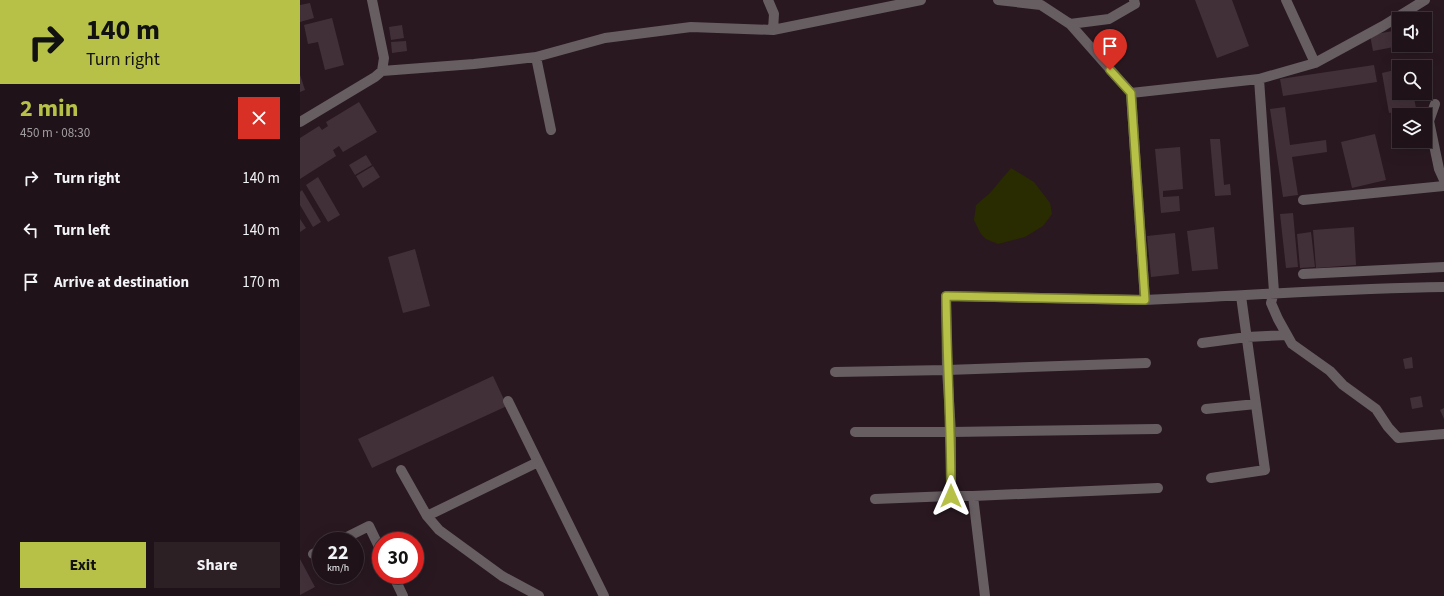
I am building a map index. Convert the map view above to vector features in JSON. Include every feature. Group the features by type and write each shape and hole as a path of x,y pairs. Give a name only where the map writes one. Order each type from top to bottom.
{"street":[{"path":"300,122 375,78 382,71 384,58 372,0"},
{"path":"768,0 774,14 773,30"},
{"path":"382,71 474,64 536,57 605,38 691,27 773,30 921,0"},
{"path":"998,0 1041,6 1070,24 1131,93 1145,300"},
{"path":"1070,24 1109,19 1135,4 1134,0"},
{"path":"1286,0 1315,63"},
{"path":"1131,93 1259,79 1315,63 1383,26 1425,0"},
{"path":"536,57 551,130"},
{"path":"1259,79 1274,292 1270,303 1286,335 1292,344 1330,371 1343,385 1376,409 1388,427 1398,438 1444,434"},
{"path":"1435,104 1428,121 1439,169 1444,180"},
{"path":"1303,200 1444,186"},
{"path":"1303,274 1444,267"},
{"path":"951,496 951,432 947,370 946,296 1145,300 1241,296 1274,292 1444,287"},
{"path":"1211,478 1265,470 1241,296"},
{"path":"1202,343 1247,337 1286,335"},
{"path":"835,372 947,370 1146,363"},
{"path":"508,401 604,596"},
{"path":"1206,409 1256,404"},
{"path":"855,432 1157,429"},
{"path":"427,516 538,462"},
{"path":"401,470 427,516 439,530 502,576 539,596"},
{"path":"875,499 1158,488"},
{"path":"973,496 985,596"},
{"path":"356,532 368,526 372,534"},
{"path":"397,584 403,596"}],"green space":[{"path":"1011,168 1034,182 1050,203 1052,214 1043,226 1025,237 998,244 986,239 981,234 974,220 976,205 990,193"}],"building":[{"path":"1195,0 1232,0 1249,46 1217,58"},
{"path":"310,3 314,18 300,22 300,5"},
{"path":"332,18 344,65 325,70 318,42 308,44 304,25"},
{"path":"402,25 404,38 391,40 389,27"},
{"path":"1392,31 1392,47 1373,51 1370,35"},
{"path":"406,41 407,51 392,53 391,42"},
{"path":"1374,65 1377,82 1283,96 1280,79"},
{"path":"1392,71 1392,100 1414,100 1416,108 1392,108 1392,112 1389,113 1382,73"},
{"path":"300,75 305,90 300,92"},
{"path":"359,102 377,132 343,152 339,146 333,150 336,156 300,179 300,138 319,126 322,130 328,126 326,122"},
{"path":"1285,107 1290,145 1326,140 1327,152 1292,157 1298,195 1283,197 1270,109"},
{"path":"1375,134 1386,180 1352,188 1341,142"},
{"path":"1210,139 1220,139 1224,185 1230,184 1231,195 1215,196"},
{"path":"1180,147 1183,189 1163,191 1163,197 1179,196 1180,211 1161,213 1155,149"},
{"path":"366,155 372,165 355,175 349,165"},
{"path":"373,166 380,177 363,188 356,176"},
{"path":"318,177 340,215 328,222 306,185"},
{"path":"302,190 321,222 313,227 300,205 300,192"},
{"path":"1293,213 1298,267 1286,268 1280,214"},
{"path":"300,219 306,228 300,232"},
{"path":"1214,227 1218,269 1192,271 1187,231"},
{"path":"1354,227 1356,265 1316,268 1313,230"},
{"path":"1311,232 1315,267 1300,268 1297,234"},
{"path":"1175,233 1179,274 1151,277 1147,236"},
{"path":"415,249 430,306 403,313 388,257"},
{"path":"1412,357 1413,368 1405,369 1403,359"},
{"path":"493,376 507,406 372,468 358,439"},
{"path":"1421,396 1423,407 1412,409 1410,398"},
{"path":"1444,408 1444,419 1440,410"},
{"path":"300,559 312,584 315,587 300,595"}],"route":[{"path":"951,496 951,432 947,370 946,296 1145,300 1131,93 1110,70"}]}
